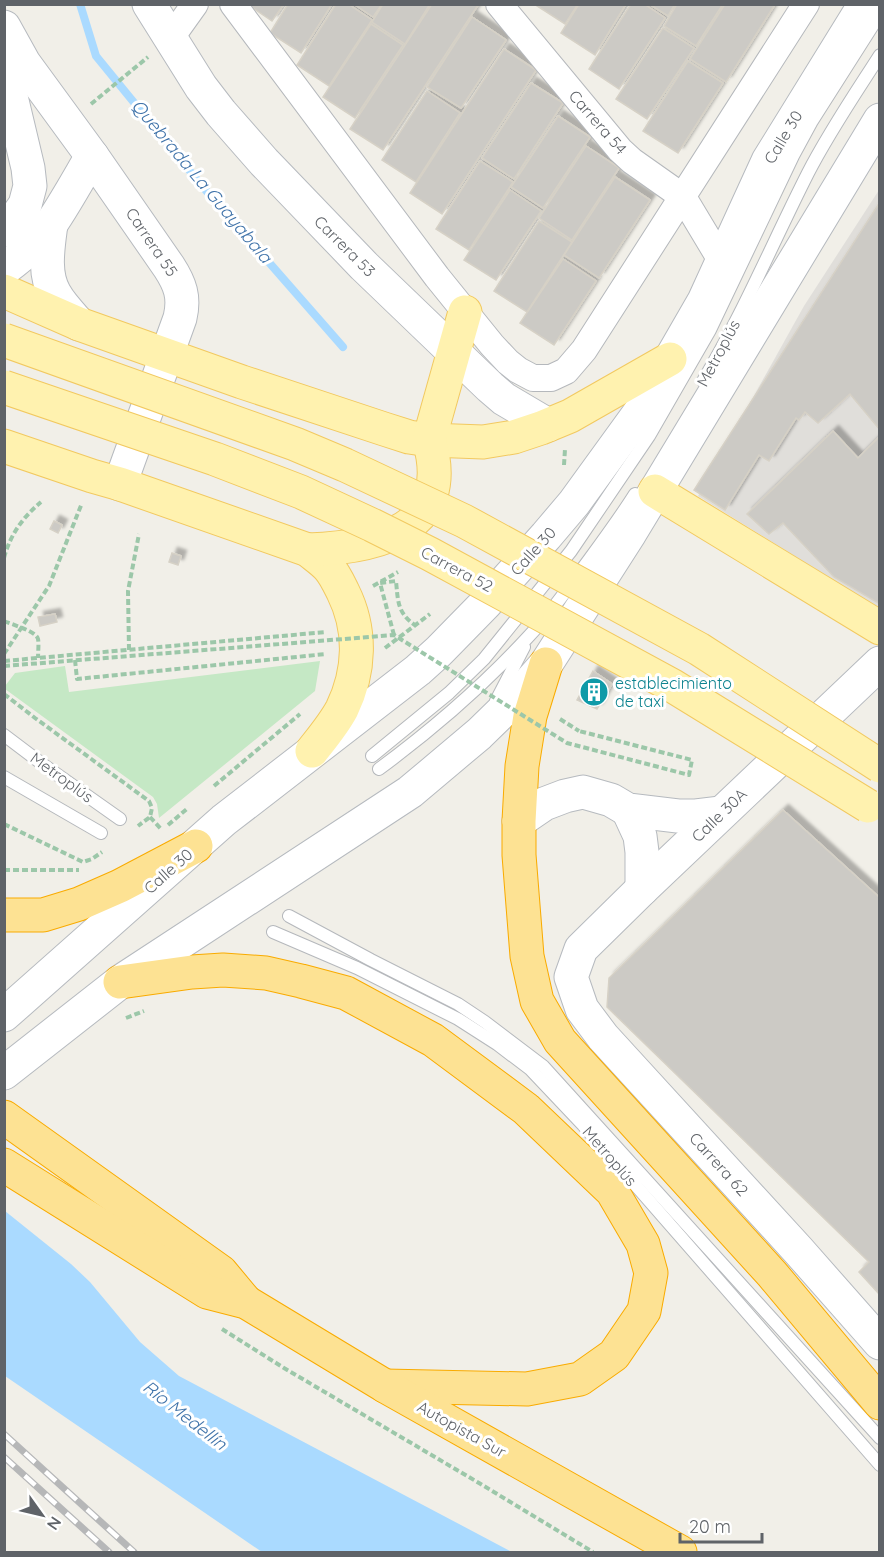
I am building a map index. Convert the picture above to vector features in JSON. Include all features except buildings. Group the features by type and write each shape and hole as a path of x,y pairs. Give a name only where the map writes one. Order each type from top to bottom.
{"highway":[{"path":"546,664 530,716 522,766 519,821 519,855 527,956 537,1001 560,1041 772,1275 879,1403"},
{"path":"4,915 43,915 79,904 120,886 196,846"},
{"path":"120,982 223,970 266,973 346,993 433,1040 526,1109 612,1191 643,1244 651,1273 644,1311 614,1355 580,1379 527,1389 385,1386"},
{"name":"Autopista Sur","path":"4,1117 221,1272 246,1302"},
{"name":"Autopista Sur","path":"4,1165 207,1292 246,1302 385,1386 680,1552"}],"main road":[{"path":"4,276 79,324"},
{"path":"4,291 79,324 242,382 409,437 429,440 483,442 514,437 556,421 670,359"},
{"path":"308,550 332,549 384,538 411,524 428,504 435,483 433,454 429,440 465,312"},
{"path":"4,340 296,444 464,521 699,649 879,766"},
{"name":"Carrera 52","path":"4,387 226,463 301,492 372,525 673,686 874,810"},
{"path":"4,446 308,550 321,560 330,570 349,604 357,650 353,680 341,710 312,751"},
{"path":"647,489 879,628"}],"street":[{"path":"149,4 159,48"},
{"path":"159,48 195,4"},
{"path":"233,4 465,312 508,362 533,378 550,378 566,371 584,350 683,196 796,9"},
{"name":"Carrera 54","path":"499,4 620,150 632,161 683,196 722,262"},
{"name":"Calle 30","path":"15,1007 256,794 418,670 485,604 574,503 640,412 704,301 768,161 865,4"},
{"name":"Carrera 55","path":"4,27 24,63 178,280 183,305 120,484"},
{"name":"Carrera 53","path":"159,48 201,87 264,162 364,266 490,387 504,399 556,421"},
{"path":"4,67 28,168 30,186 25,205 4,230"},
{"path":"4,1073 120,982 410,792 479,734 517,697 546,664 577,617 647,489 879,120"},
{"path":"4,269 36,242 51,224 92,156"},
{"path":"51,224 48,250 50,279 54,293 63,307 79,324"},
{"name":"Calle 30A","path":"572,977 581,950 879,663"},
{"path":"519,821 544,804 583,792 611,800 628,810 678,816 721,813"},
{"path":"628,810 640,837 642,889"},
{"name":"Carrera 62","path":"572,977 582,1009 603,1037 798,1250 879,1343"}],"lane":[{"name":"Metroplús","path":"372,756 449,693 484,659 571,551 611,493 649,436 710,330 793,156 812,121 879,14"},
{"name":"Metroplús","path":"700,387 727,338 809,171 834,126 879,55"},
{"path":"380,769 414,743 496,671 531,634 647,489"},
{"name":"Metroplús","path":"439,651 556,569"},
{"path":"479,734 531,634"},
{"name":"Metroplús","path":"4,735 120,819"},
{"name":"Metroplús","path":"4,777 101,834"},
{"name":"Metroplús","path":"289,916 458,1004 543,1066 879,1438"},
{"name":"Metroplús","path":"273,932 357,968 458,1019 530,1069 583,1125 879,1465"}],"path":[{"path":"92,103 159,48"},
{"path":"556,421 565,452 562,472"},
{"path":"4,558 14,533 41,502"},
{"path":"129,650 128,591 139,534"},
{"path":"394,634 380,583 396,581 399,604 405,618 415,625"},
{"path":"4,654 49,586"},
{"path":"328,664 329,654 386,648 432,613"},
{"path":"4,621 34,633 38,638 39,658"},
{"path":"4,666 394,634 567,743 689,774 692,760 579,731 552,714"},
{"path":"75,660 76,679 324,654"},
{"path":"207,792 305,710"},
{"path":"153,836 189,807"},
{"path":"150,817 162,830"},
{"path":"4,870 82,870"}],"shaded area":[{"path":"879,190 879,607 698,496 804,306"}],"green space":[{"path":"320,661 315,691 159,818 157,804 153,797 5,689 15,673 65,666 69,692"}],"water":[{"name":"Río Medellín","path":"5,1211 90,1282 140,1342 179,1376 512,1552 262,1552 5,1376"}],"waterway":[{"name":"Quebrada La Guayabala","path":"80,4 96,56 203,187 343,347"}],"railway":[{"path":"4,1434 134,1552"},
{"path":"4,1457 109,1552"}],"place":[{"name":"establecimiento de taxi","path":"594,692"}]}
